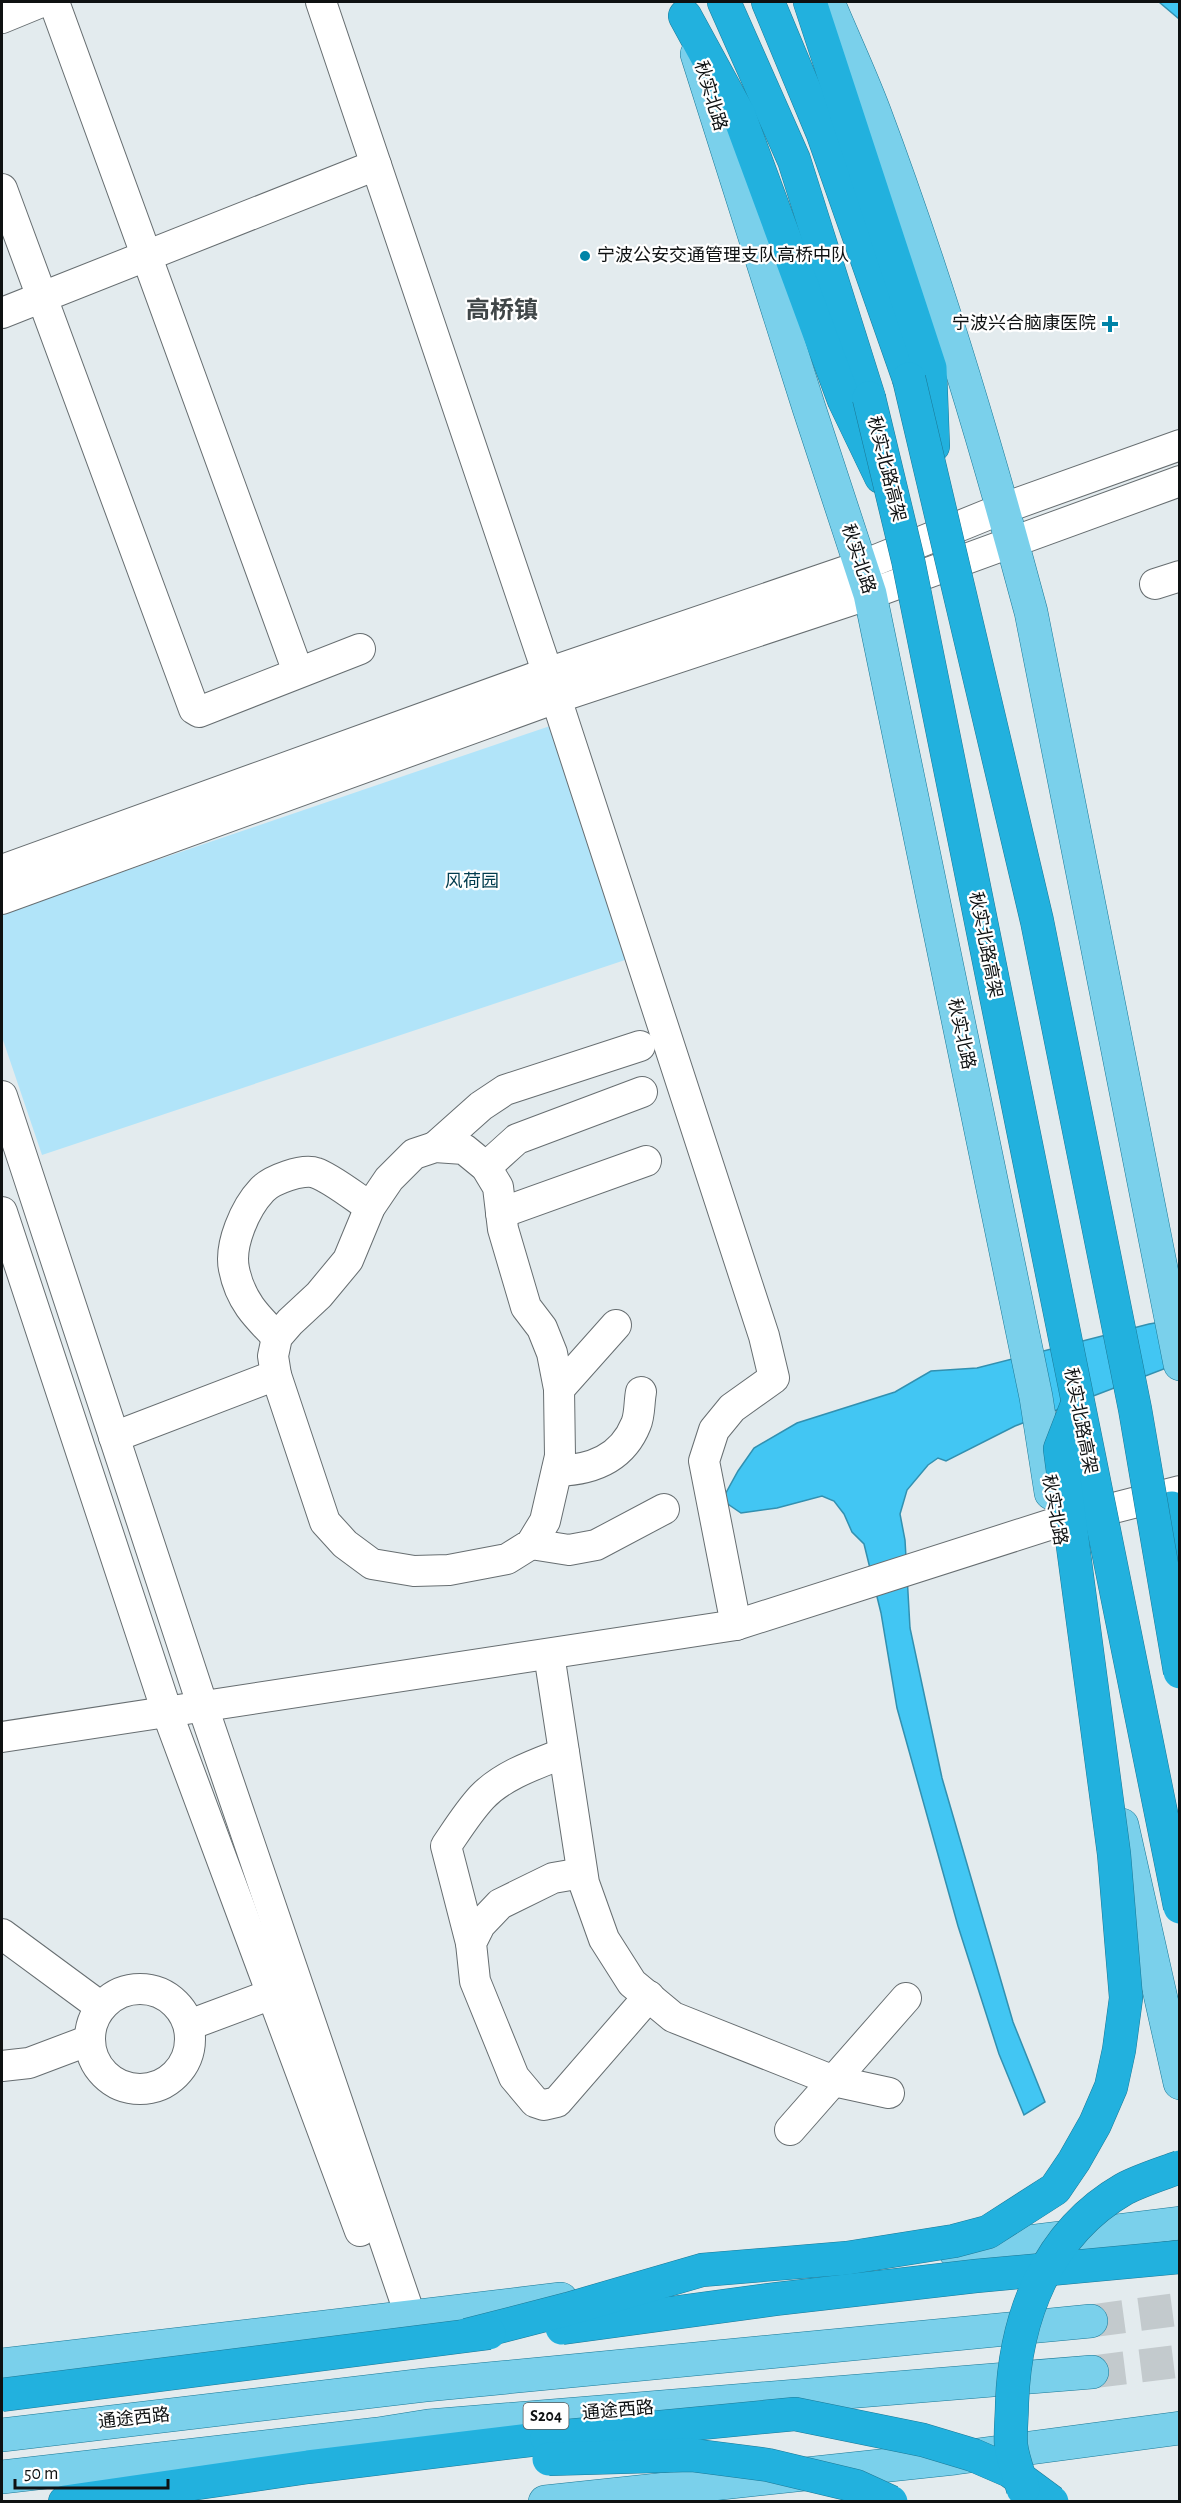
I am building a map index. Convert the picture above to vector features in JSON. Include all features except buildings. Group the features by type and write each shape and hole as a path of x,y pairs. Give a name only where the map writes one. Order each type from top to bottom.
{"highway":[{"name":"秋实北路高架","path":"724,2 794,160 869,398 896,508 1179,1907"},
{"path":"768,2 823,134 909,379 1037,921 1135,1409 1179,1672"},
{"path":"810,2 930,368 936,490"},
{"path":"682,9 739,115 844,400 896,508"},
{"path":"467,2334 568,2309 702,2270 847,2258 954,2241 988,2232 1055,2189 1074,2161 1095,2124 1111,2087 1126,2012 1114,1854 1060,1449 1077,1405"},
{"path":"1135,1409 1158,1441 1179,1545"},
{"path":"1029,2502 1024,2494 1011,2444 1013,2370 1023,2326 1040,2277 1066,2238 1095,2211 1124,2189 1179,2167"},
{"path":"2,2395 467,2334 556,2329 812,2295 1179,2256"},
{"path":"65,2502 308,2468 593,2433 795,2414 923,2440 973,2455 1010,2471 1052,2502"},
{"path":"308,2468 430,2468 549,2459 692,2455 768,2465 856,2486 891,2502"}],"main road":[{"path":"828,2 873,110 920,243 1004,508 1031,612 1179,1364"},
{"name":"秋实北路","path":"682,9 866,580 1036,1397 1055,1523 1179,2083"},
{"path":"2,2365 402,2319 1179,2223"},
{"name":"通途西路","path":"2,2435 425,2385 1091,2321"},
{"name":"通途西路","path":"2,2477 378,2434 428,2426 1092,2372"},
{"path":"545,2502 955,2458 1179,2428"}],"street":[{"path":"2,18 41,2"},
{"path":"54,2 298,672"},
{"path":"321,2 551,686 764,1336 774,1378 732,1407 714,1430 704,1461 736,1625"},
{"path":"2,313 376,165"},
{"path":"2,189 194,709 199,712 360,649"},
{"path":"866,580 1004,508 1179,445"},
{"path":"2,870 866,580 1012,542 1179,481"},
{"path":"2,899 551,686"},
{"path":"435,1147 481,1106 505,1090 640,1046"},
{"path":"486,1167 517,1139 642,1092"},
{"path":"2,1096 402,2319"},
{"path":"435,1147 464,1149 486,1167 498,1187 503,1229 526,1307 542,1328 552,1353 559,1389 560,1456 545,1521 531,1544 507,1558 449,1570 414,1571 372,1564 345,1544 326,1522 276,1375 273,1356 277,1337 319,1295 348,1260 370,1207 389,1179 414,1154 435,1147"},
{"path":"501,1213 646,1161"},
{"path":"277,1337 241,1295 233,1266 237,1231 262,1189 300,1171 317,1173 370,1207"},
{"path":"2,1212 166,1712 272,1994 402,2319"},
{"path":"559,1389 616,1325"},
{"path":"114,1437 276,1375"},
{"path":"557,1471 582,1470 610,1458 627,1440 636,1424 641,1392"},
{"path":"2,1737 736,1625 1055,1523 1179,1491"},
{"path":"531,1544 568,1550 596,1545 664,1509"},
{"path":"549,1654 582,1873 604,1939 632,1983 673,2017 834,2081 889,2093"},
{"path":"564,1753 529,1766 504,1780 483,1796 446,1846 471,1943 475,1981 514,2077 535,2102 544,2105 557,2102 648,1996"},
{"path":"471,1943 480,1925 500,1904 553,1878 582,1873"},
{"path":"2,1934 101,2007"},
{"path":"143,1988 155,1990 176,2003 189,2025 189,2049 179,2071 159,2085 147,2089 123,2086 103,2073 96,2063 90,2040 91,2028 101,2007 120,1993 143,1988"},
{"path":"189,2025 272,1994"},
{"path":"790,2130 906,1998"},
{"path":"2,2066 29,2063 90,2040"}],"green space":[{"name":"风荷园","path":"553,725 634,957 42,1155 2,1037 2,913"}],"water":[{"path":"1159,2 1179,2 1179,19"},
{"path":"1179,1319 1169,1367 1015,1426 946,1461 938,1458 928,1465 907,1490 900,1514 905,1540 910,1628 942,1778 1013,2022 1045,2102 1024,2115 999,2054 958,1926 897,1708 881,1613 864,1544 852,1532 844,1514 834,1501 822,1496 777,1508 741,1513 722,1500 754,1448 797,1423 895,1392 931,1371 977,1368 1149,1324"}],"tunnel":[{"path":"1091,2321 1180,2309"},
{"path":"1092,2372 1180,2361"}],"place":[{"name":"宁波公安交通管理支队高桥中队","path":"585,256"},
{"name":"宁波兴合脑康医院","path":"1110,324"}],"district":[{"name":"高桥镇","path":"502,311"}]}
